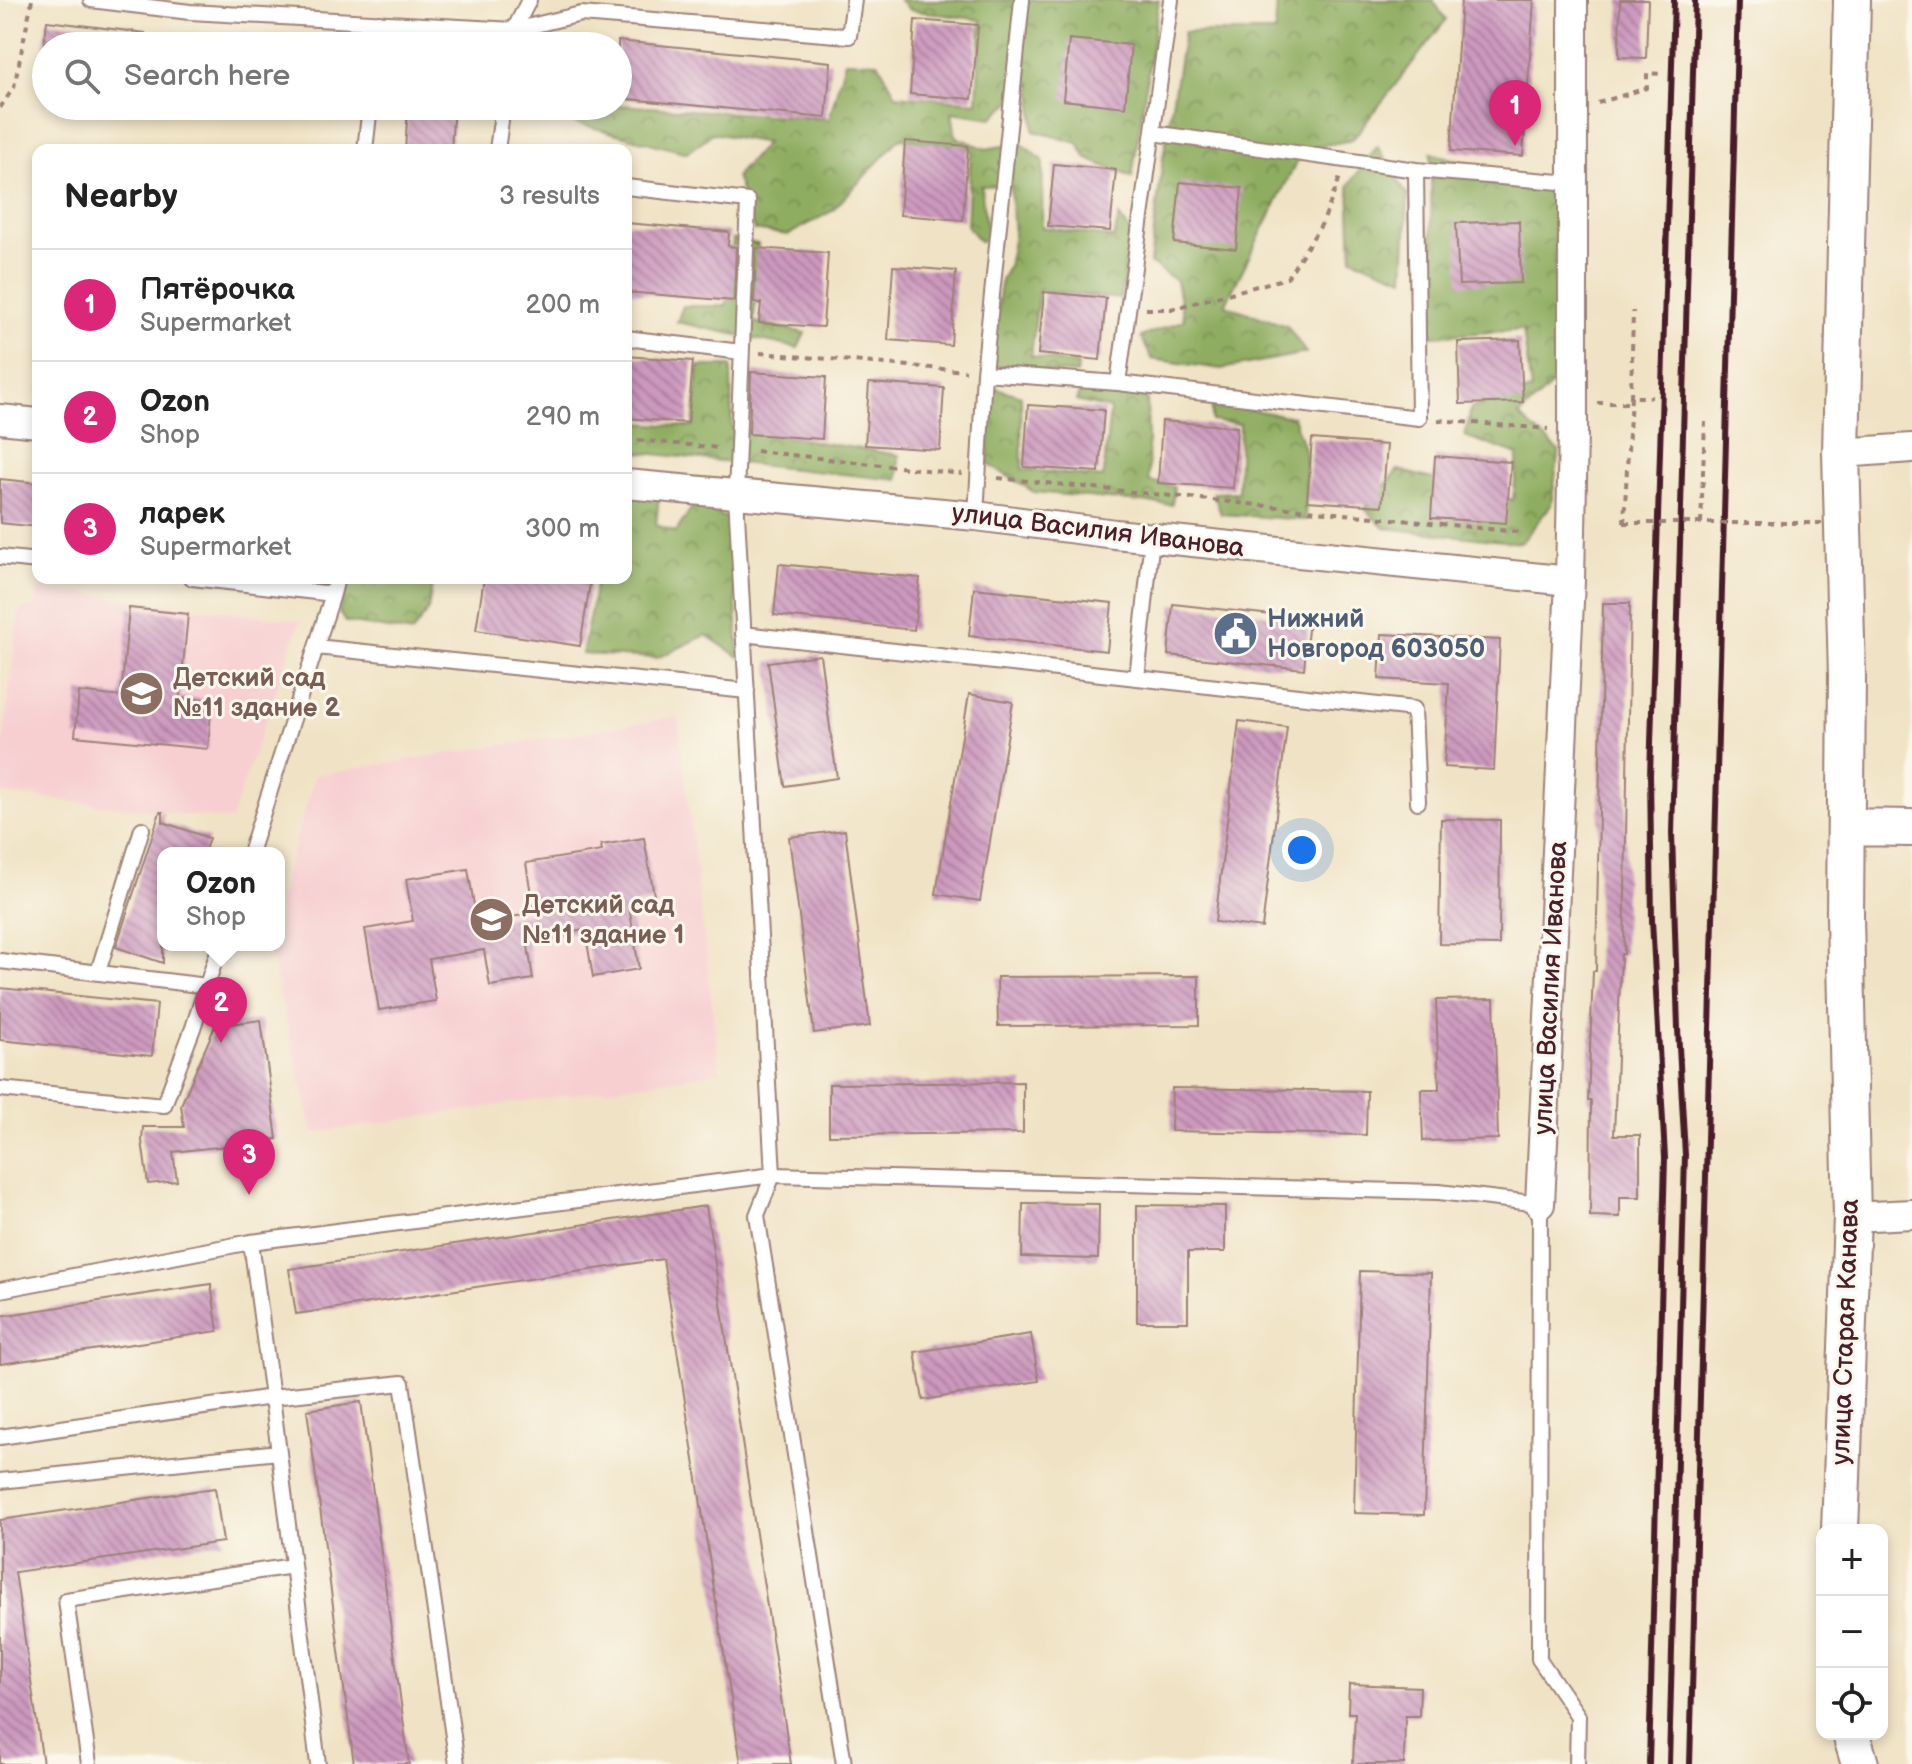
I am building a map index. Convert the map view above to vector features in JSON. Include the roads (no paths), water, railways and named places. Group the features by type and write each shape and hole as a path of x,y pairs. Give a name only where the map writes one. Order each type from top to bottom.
{"street":[{"name":"улица Василия Иванова","path":"1540,1204 1570,581 1573,0"},
{"name":"улица Старая Канава","path":"1840,1524 1852,1217 1845,917 1847,676 1841,453 1852,0"},
{"path":"0,419 32,422"},
{"path":"1841,453 1912,448"},
{"name":"улица Василия Иванова","path":"632,485 976,516 1152,538 1570,581"},
{"path":"1846,827 1912,828"},
{"path":"1852,1217 1912,1214"},
{"path":"1853,1740 1860,1764"}],"lane":[{"path":"91,0 514,30 581,14 849,36 854,0"},
{"path":"514,30 529,0"},
{"path":"976,516 984,373 1022,0"},
{"path":"1118,383 1171,0"},
{"path":"378,32 379,22"},
{"path":"366,144 368,120"},
{"path":"498,144 501,120"},
{"path":"1153,133 1416,170 1572,183"},
{"path":"984,373 1118,383 1419,418 1416,170"},
{"path":"632,188 748,201 736,495 773,1175 757,1215 844,1764"},
{"path":"632,339 741,352"},
{"path":"1137,678 1152,538"},
{"path":"0,557 32,560"},
{"path":"245,584 333,594"},
{"path":"252,847 336,584"},
{"path":"743,634 1414,709 1418,802"},
{"path":"316,647 747,691"},
{"path":"98,972 142,829"},
{"path":"0,1089 164,1105 218,951"},
{"path":"0,961 207,986"},
{"path":"0,1290 251,1242 773,1175 1439,1192 1540,1204 1539,1659 1578,1716 1577,1764"},
{"path":"251,1242 318,1764"},
{"path":"0,1437 272,1397 402,1383 457,1764"},
{"path":"0,1481 279,1452"},
{"path":"89,1764 66,1600 293,1566"}],"railway":[{"path":"1649,1764 1665,1158 1652,920 1650,775 1674,0"},
{"path":"1669,1764 1685,1155 1672,833 1695,0"},
{"path":"1690,1764 1738,0"}],"place":[{"name":"Пятёрочка","path":"1515,146"},
{"name":"Нижний Новгород 603050","path":"1236,634"},
{"name":"Детский сад №11 здание 2","path":"142,693"},
{"name":"Детский сад №11 здание 1","path":"491,920"},
{"name":"Ozon","path":"221,1043"},
{"name":"ларек","path":"249,1195"}]}
